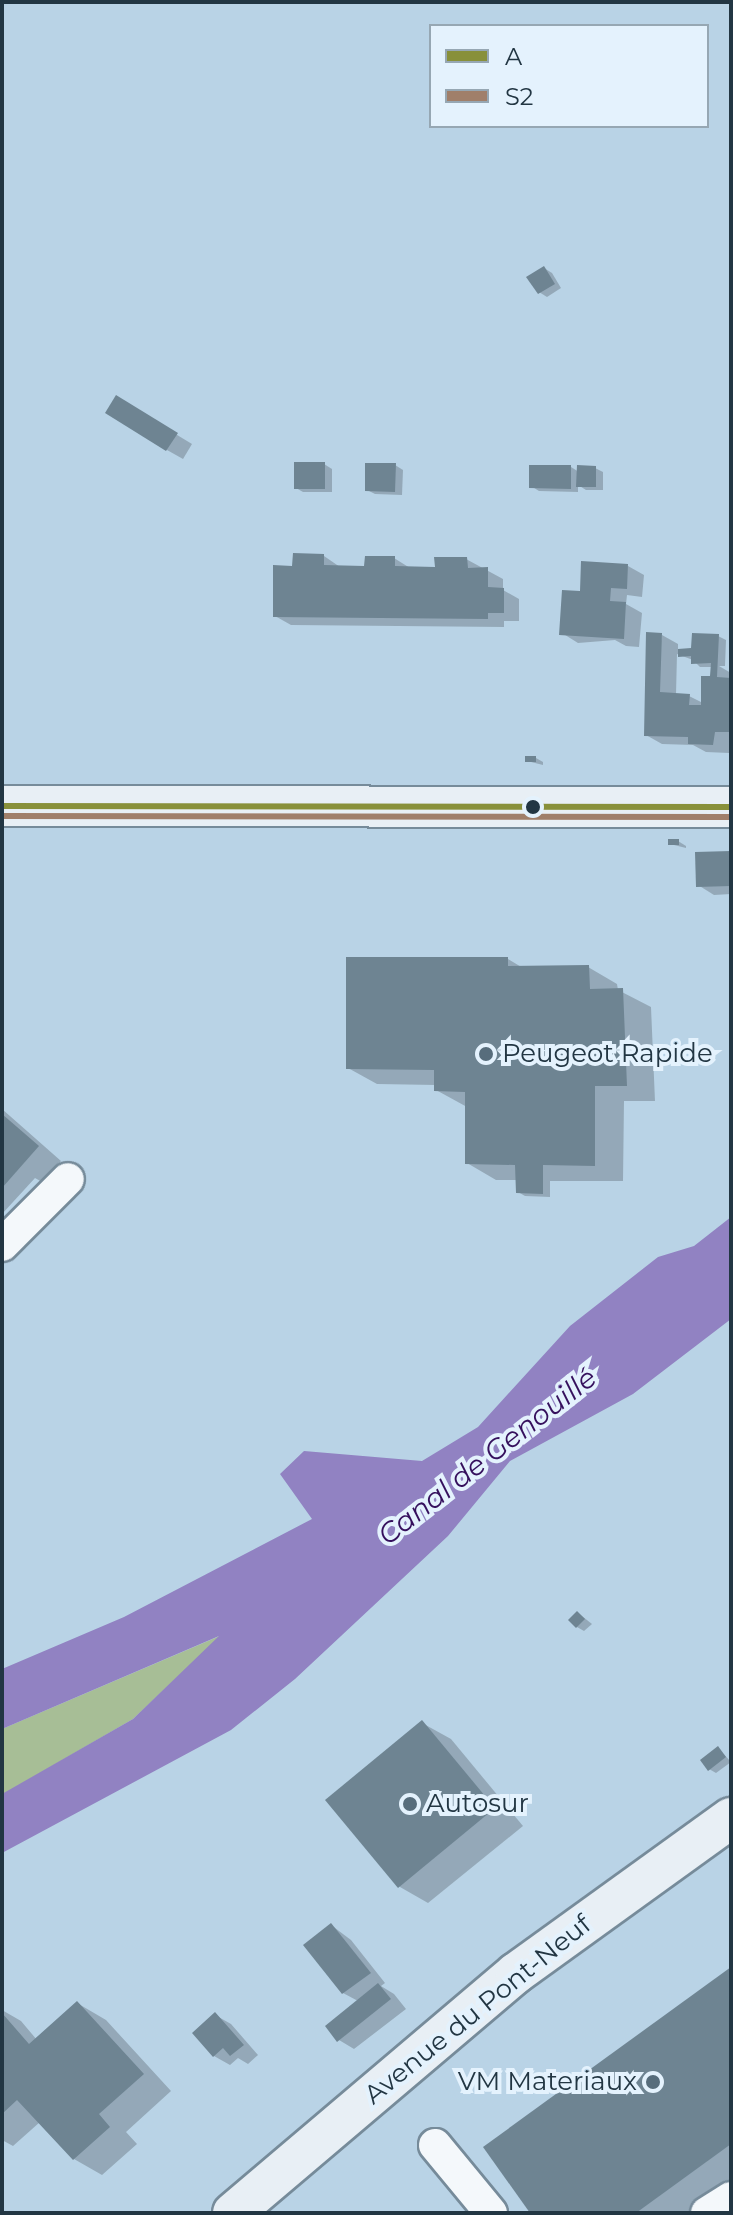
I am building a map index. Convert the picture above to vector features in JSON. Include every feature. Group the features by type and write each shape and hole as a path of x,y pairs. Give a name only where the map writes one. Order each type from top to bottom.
{"main road":[{"path":"2,806 731,807"},
{"name":"Avenue du Pont-Neuf","path":"233,2213 516,1973 731,1818"}],"lane":[{"path":"2,1245 68,1179"},
{"path":"435,2145 491,2213"},
{"path":"707,2213 731,2198"}],"green space":[{"path":"222,1635 133,1719 2,1795 2,1729"}],"water":[{"name":"Canal de Genouillé","path":"731,1217 731,1319 633,1394 510,1461 448,1536 295,1679 231,1730 2,1853 2,1794 133,1719 219,1636 2,1729 2,1669 124,1617 312,1519 280,1474 304,1451 422,1461 478,1427 570,1326 658,1257 694,1246"}],"building":[{"path":"544,266 555,284 538,294 526,277"},
{"path":"116,395 178,433 166,451 105,413"},
{"path":"294,462 325,462 325,489 294,489"},
{"path":"365,463 396,463 395,492 365,491"},
{"path":"529,465 571,465 571,489 529,488"},
{"path":"577,465 596,466 596,487 576,487"},
{"path":"293,553 324,554 324,565 364,566 365,556 395,556 395,566 435,567 434,557 467,557 468,568 488,567 488,587 504,588 504,613 488,613 488,619 273,617 273,565 292,566"},
{"path":"581,561 628,564 627,589 611,588 610,601 626,602 624,639 559,635 562,590 580,591"},
{"path":"646,632 662,633 660,692 690,694 689,705 701,705 701,676 710,676 711,663 691,664 691,656 678,657 678,649 691,648 692,633 719,634 717,677 731,678 731,732 715,732 713,745 688,744 688,737 644,736"},
{"path":"525,756 536,756 536,762 525,762"},
{"path":"668,839 679,839 679,845 668,845"},
{"path":"731,851 731,886 696,887 695,852"},
{"name":"Peugeot Rapide","path":"346,957 508,957 508,966 589,965 590,989 623,988 627,1086 595,1086 595,1166 543,1165 543,1194 516,1193 515,1165 465,1164 465,1092 434,1091 434,1070 346,1069"},
{"path":"2,1114 39,1146 2,1188"},
{"path":"577,1611 585,1619 576,1628 568,1620"},
{"name":"Autosur","path":"422,1720 495,1808 398,1888 325,1800"},
{"path":"718,1746 726,1757 708,1771 700,1760"},
{"path":"331,1923 371,1973 342,1994 303,1945"},
{"name":"VM Materiaux","path":"731,1967 731,2144 636,2213 530,2213 483,2147"},
{"path":"378,1983 391,1999 337,2042 325,2026"},
{"path":"77,2001 144,2074 99,2114 110,2127 73,2160 17,2100 2,2114 2,2013 29,2044"},
{"path":"215,2012 244,2045 230,2056 223,2048 213,2057 192,2033"}],"transit line":[{"name":"A","path":"2,806 731,807"},
{"name":"S2","path":"2,816 731,817"}],"place":[{"name":"Peugeot Rapide","path":"486,1054"},
{"name":"Autosur","path":"410,1804"},
{"name":"VM Materiaux","path":"653,2082"}]}
